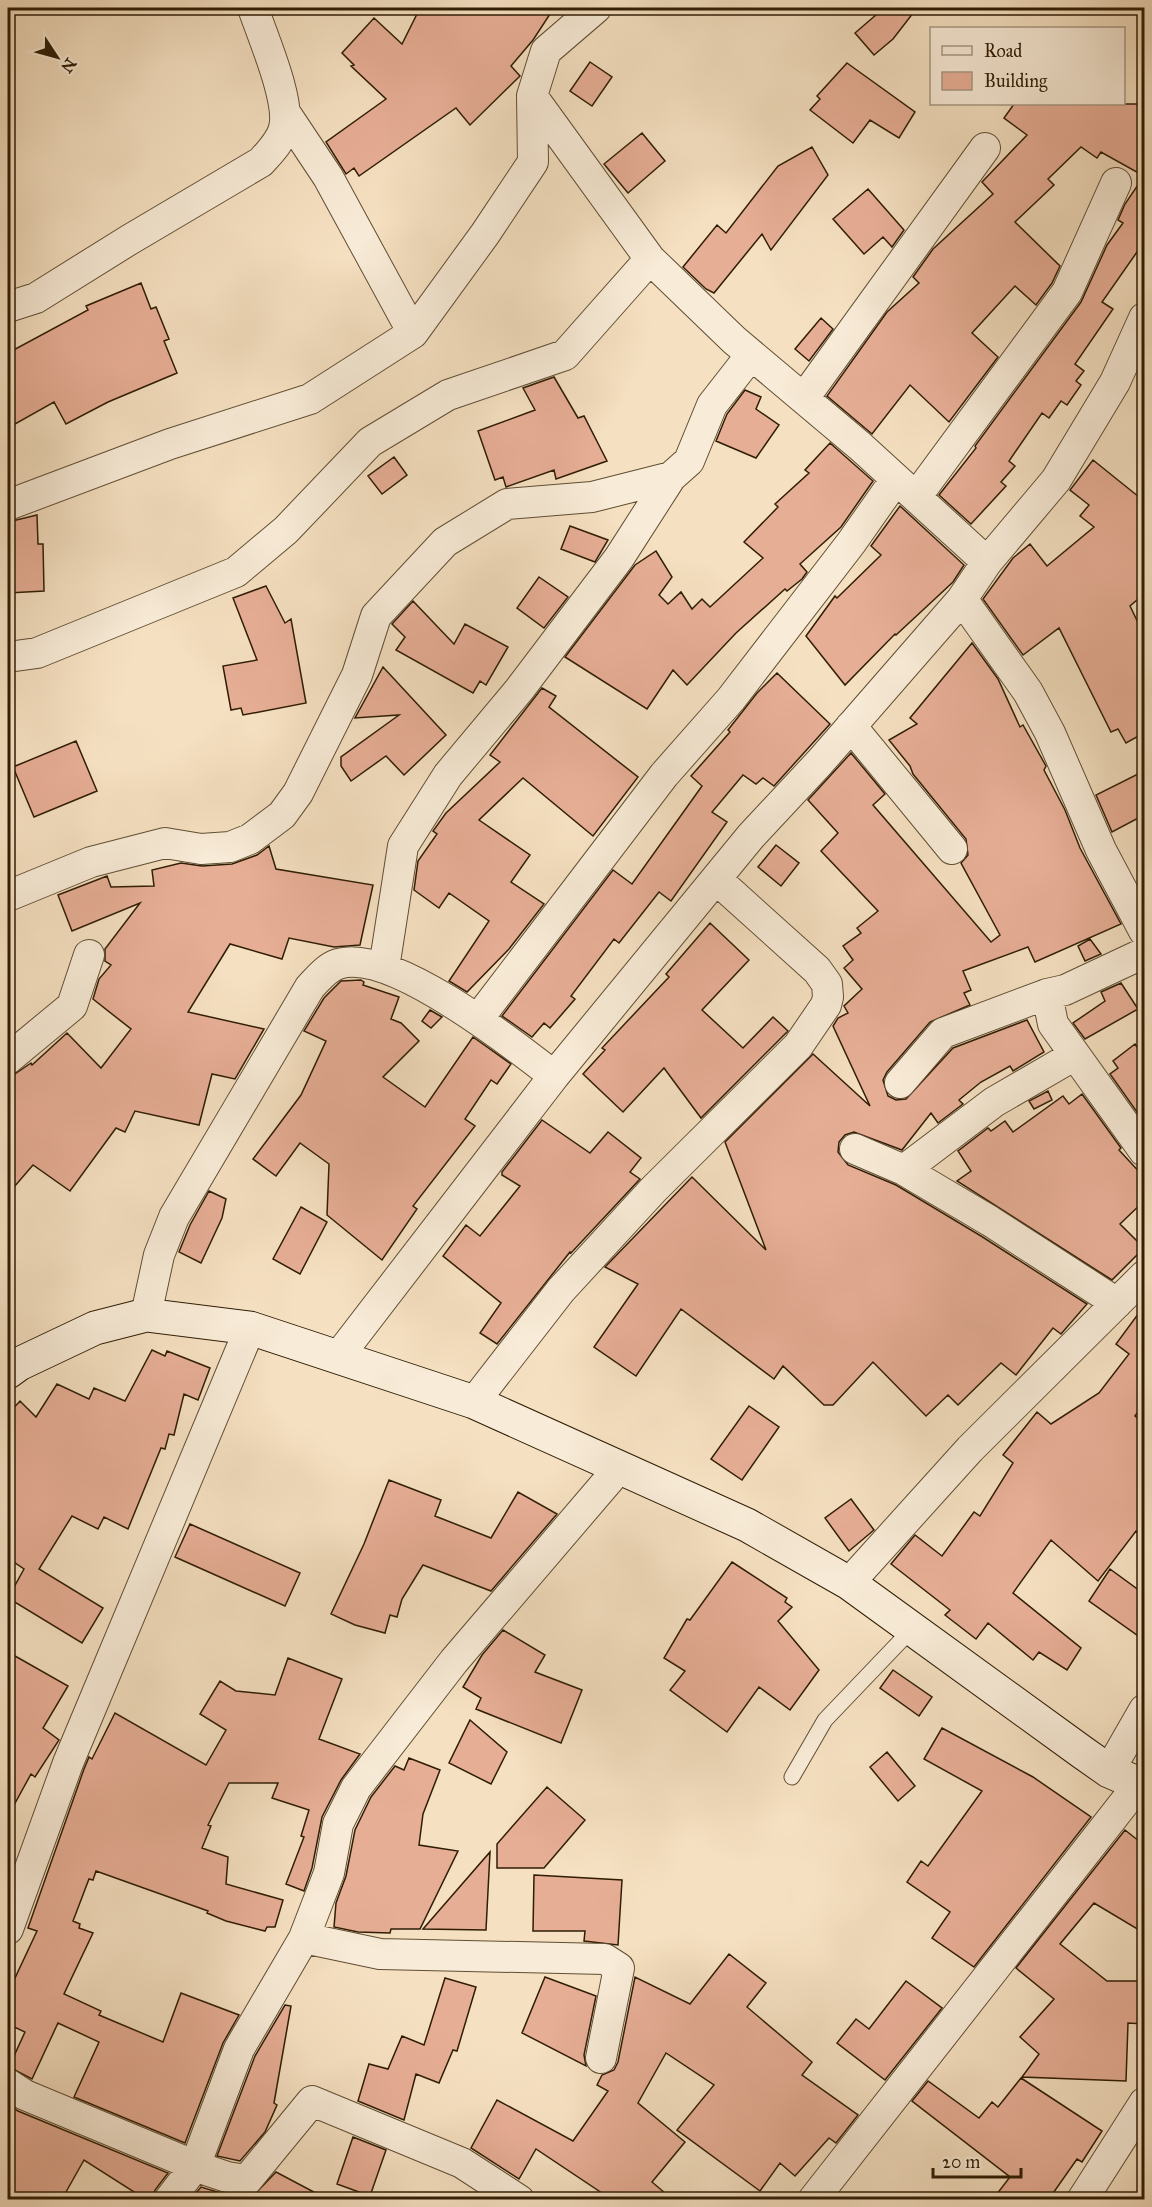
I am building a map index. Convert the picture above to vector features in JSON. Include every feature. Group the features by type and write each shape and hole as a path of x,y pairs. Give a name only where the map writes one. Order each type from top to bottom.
{"street":[{"path":"253,8 286,114 338,195 413,333"},
{"path":"8,504 170,444 310,399 413,333 485,234 533,162 532,96 546,51 596,8"},
{"path":"532,96 650,260 751,355 804,398 987,562"},
{"path":"8,307 36,298 261,162 280,137 286,114"},
{"path":"804,398 985,148"},
{"path":"478,1019 664,775 738,690 851,543 906,488 1067,292 1116,183"},
{"path":"8,657 37,653 236,573 286,530 370,441 448,395 565,355 650,260"},
{"path":"338,1357 423,1242 554,1076 751,836 962,599 987,562 1056,480 1115,382 1144,318"},
{"path":"384,968 403,846 448,775 519,690 619,558 671,477 688,461 712,405 751,355"},
{"path":"8,896 91,861 165,843 201,849 230,847 250,839 282,815 298,793 357,675 376,616 445,542 507,504 592,497 671,477"},
{"path":"962,599 1028,692 1050,733 1101,850 1144,931"},
{"path":"851,726 952,849"},
{"path":"474,1402 561,1290 654,1188 730,1116 798,1046 826,1005 827,984 817,970 716,879"},
{"path":"900,1083 943,1033 1047,994 1065,990 1144,953"},
{"path":"8,1059 72,1006 89,955"},
{"path":"146,1315 159,1255 174,1217 310,987 325,972 339,964 384,968 478,1019 554,1076"},
{"path":"1047,994 1053,1024 1144,1152"},
{"path":"904,1170 994,1102 1075,1055"},
{"path":"855,1149 904,1170 990,1221 1117,1303"},
{"path":"849,1583 970,1449 1144,1276"},
{"path":"11,1362 95,1328 146,1315 250,1328 474,1402 747,1525 849,1583 1109,1771 1142,1785 813,2199"},
{"path":"8,1929 68,1763 250,1328"},
{"path":"169,2199 195,2166 239,2049 304,1938 329,1873 338,1824 356,1788 454,1661 619,1468"},
{"path":"1109,1771 1144,1710"},
{"path":"304,1938 380,1954 605,1959 619,1968 601,2058"},
{"path":"8,2084 25,2095 195,2166 227,2178 247,2180 312,2101 462,2163 519,2199"},
{"path":"1082,2199 1144,2103"}],"lane":[{"path":"792,1777 825,1720 912,1629"}],"building":[{"path":"420,8 554,8 533,40 511,66 520,76 470,125 456,108 359,176 354,168 346,174 326,142 386,99 351,66 354,65 342,53 374,18 402,44"},
{"path":"884,8 917,8 893,39 874,55 855,33"},
{"path":"590,62 612,77 592,106 570,91"},
{"path":"847,63 915,112 899,138 870,120 853,143 810,110 820,99 817,96"},
{"path":"1144,104 1144,176 1101,152 1097,158 1081,147 1048,179 1054,185 1015,222 1060,266 1052,283 1036,305 1015,286 972,333 998,357 949,422 910,385 872,434 827,396 887,312 919,283 913,277 933,249 993,194 982,182 1027,135 1004,118 1013,105"},
{"path":"642,133 665,161 628,193 604,164"},
{"path":"812,147 828,175 771,250 762,234 714,293 706,289 683,267 717,225 726,233 778,166"},
{"path":"1144,176 1144,242 1102,302 1113,309 1075,364 1084,371 1076,381 1081,385 1067,405 1061,401 1049,418 1042,413 1009,461 1015,466 1001,482 1006,486 971,524 939,495 976,448 975,446 1081,302 1107,245 1123,223 1118,220 1125,204"},
{"path":"868,189 904,230 892,247 883,237 864,254 833,219"},
{"path":"141,283 151,309 156,307 169,339 164,341 177,373 108,402 66,424 54,402 8,428 8,353 88,310 86,306"},
{"path":"821,318 833,329 809,361 795,349"},
{"path":"554,377 578,418 584,416 607,461 556,479 554,470 506,487 503,477 495,480 478,431 535,410 523,388"},
{"path":"745,390 761,397 756,409 779,425 756,458 716,441 727,414"},
{"path":"830,443 873,481 841,527 800,564 807,572 802,579 787,591 785,589 736,633 687,685 673,670 647,709 565,657 635,565 656,551 672,577 659,595 668,604 681,592 692,609 702,599 710,607 763,558 744,542 778,507 775,504 809,473 805,470"},
{"path":"394,457 407,475 382,494 368,476"},
{"path":"1093,460 1144,501 1144,594 1130,606 1144,635 1144,733 1126,743 1118,729 1111,732 1059,628 1023,655 983,599 1013,558 1030,544 1047,566 1094,527 1080,516 1089,505 1070,490"},
{"path":"900,506 964,565 953,582 895,634 845,685 806,636 835,596 837,598 881,555 871,546"},
{"path":"37,515 38,544 43,544 44,591 8,593 8,522"},
{"path":"570,526 608,540 595,562 561,549"},
{"path":"539,577 568,597 544,628 517,608"},
{"path":"266,586 285,623 291,619 306,703 243,715 241,708 231,710 223,666 257,660 233,598"},
{"path":"413,601 454,644 465,624 508,647 486,685 480,681 473,693 396,650 405,637 392,624"},
{"path":"972,643 998,679 1020,727 1023,725 1046,766 1044,770 1065,810 1080,848 1121,924 1035,962 1028,947 963,971 971,990 964,993 970,1005 930,1022 887,1072 883,1080 888,1096 896,1100 906,1099 953,1048 1027,1020 1044,1052 1013,1071 1010,1066 981,1082 959,1100 963,1104 938,1123 931,1113 902,1150 854,1132 845,1135 839,1142 838,1152 848,1165 896,1185 1087,1304 1061,1334 1053,1328 1016,1375 1001,1363 958,1405 948,1395 926,1416 873,1362 833,1405 824,1405 783,1366 774,1379 681,1309 636,1376 594,1347 638,1284 605,1267 692,1177 766,1250 725,1142 813,1054 870,1106 833,1026 838,1018 848,1013 844,1006 862,989 844,968 853,960 843,946 861,933 857,928 878,911 821,851 838,833 808,800 851,753 885,794 873,805 991,942 1000,935 961,863 968,855 966,839 913,774 910,766 889,740 917,724 910,718"},
{"path":"383,667 446,735 404,775 386,756 351,781 341,766 341,757 399,715 355,718"},
{"path":"777,673 830,724 774,786 763,778 756,784 743,775 712,812 727,822 671,901 659,892 619,943 614,939 571,996 575,999 550,1028 544,1023 532,1037 502,1016 613,870 632,884 702,786 691,776 730,732 728,730 757,693"},
{"path":"542,688 556,696 549,707 638,777 593,836 523,778 479,820 530,855 511,882 544,904 509,949 467,992 449,981 489,921 449,893 439,908 414,890 418,861 437,834 433,831 446,813 500,762 490,755"},
{"path":"76,741 97,791 34,817 13,767"},
{"path":"1144,771 1144,815 1112,832 1096,795"},
{"path":"776,845 799,863 781,886 758,867"},
{"path":"269,846 276,869 373,885 360,945 334,947 289,938 282,959 230,944 188,1012 264,1029 235,1079 212,1074 199,1125 135,1111 125,1132 116,1128 70,1191 33,1165 8,1194 8,1082 12,1076 31,1063 32,1065 67,1033 101,1068 131,1029 93,999 99,979 111,965 105,961 105,949 140,903 72,931 58,895 107,876 111,887 154,886 152,870 181,863 202,866 232,864 257,855"},
{"path":"710,923 749,960 702,1010 743,1048 773,1017 788,1031 701,1118 664,1068 623,1112 583,1074 605,1050 602,1048 669,977 666,974"},
{"path":"1090,939 1101,954 1085,961 1078,946"},
{"path":"361,980 364,982 363,985 399,997 391,1019 401,1023 419,1041 383,1077 425,1107 473,1037 511,1064 497,1084 491,1080 465,1119 475,1126 413,1206 417,1209 382,1260 327,1215 329,1164 300,1143 276,1176 253,1159 301,1095 326,1041 304,1031 324,998 341,981"},
{"path":"1121,983 1138,1009 1085,1039 1073,1023 1105,1001 1101,992"},
{"path":"430,1010 442,1017 431,1028 422,1021"},
{"path":"1135,1044 1144,1057 1144,1122 1110,1074 1118,1068 1113,1061"},
{"path":"1048,1091 1052,1100 1034,1109 1029,1101"},
{"path":"1082,1094 1121,1148 1119,1150 1144,1177 1144,1201 1120,1224 1144,1248 1112,1280 957,1181 971,1171 958,1151 988,1128 991,1131 1005,1121 1013,1132 1063,1096 1069,1104"},
{"path":"542,1120 590,1153 608,1132 641,1158 630,1172 640,1179 570,1252 497,1344 480,1333 501,1303 443,1256 466,1225 480,1236 520,1186 502,1175 502,1172"},
{"path":"209,1191 226,1199 222,1218 201,1263 179,1252 190,1225"},
{"path":"301,1207 327,1222 300,1274 273,1259"},
{"path":"1144,1306 1144,1404 1135,1416 1144,1424 1144,1538 1136,1531 1098,1581 1051,1540 1013,1593 1081,1648 1067,1670 1039,1652 1033,1660 988,1623 976,1639 945,1615 950,1610 891,1564 915,1535 942,1556 974,1512 980,1516 1013,1463 1003,1455 1037,1412 1051,1424 1099,1393 1129,1354 1116,1344"},
{"path":"152,1350 165,1356 167,1351 210,1368 198,1400 184,1394 174,1435 169,1434 165,1449 161,1448 128,1529 104,1517 98,1529 72,1516 39,1569 103,1608 82,1643 8,1598 24,1569 8,1558 8,1414 20,1401 36,1417 57,1384 89,1399 94,1388 125,1401"},
{"path":"749,1406 779,1427 742,1480 711,1459"},
{"path":"389,1480 441,1500 435,1516 491,1538 518,1492 557,1514 491,1591 423,1565 402,1599 397,1617 390,1615 385,1633 355,1625 331,1614 364,1544"},
{"path":"851,1499 874,1530 849,1551 825,1518"},
{"path":"190,1524 300,1573 285,1606 175,1557"},
{"path":"732,1562 787,1598 785,1602 792,1607 778,1621 819,1670 790,1710 759,1687 727,1732 670,1690 685,1671 664,1658 687,1619 690,1620"},
{"path":"1110,1569 1144,1594 1144,1640 1089,1601"},
{"path":"503,1630 545,1655 535,1672 582,1690 561,1743 476,1709 481,1698 463,1687 482,1655"},
{"path":"8,1652 68,1686 43,1728 59,1740 35,1777 31,1774 8,1816"},
{"path":"288,1658 342,1679 319,1739 360,1754 341,1780 322,1817 312,1868 304,1891 286,1884 304,1837 301,1836 309,1810 272,1798 278,1783 229,1783 208,1825 211,1826 202,1848 228,1857 226,1884 283,1900 275,1927 267,1927 265,1931 226,1921 207,1913 208,1911 96,1871 93,1880 89,1879 73,1921 80,1924 79,1928 93,1933 64,1994 101,2011 99,2015 163,2042 181,1993 239,2015 223,2043 185,2143 74,2097 99,2042 58,2023 32,2079 9,2067 25,2032 8,2024 8,1993 37,1931 28,1928 84,1769 89,1757 92,1759 115,1713 206,1765 226,1730 200,1714 220,1681 236,1691 275,1695"},
{"path":"893,1670 932,1697 919,1716 880,1688"},
{"path":"470,1720 507,1752 491,1784 449,1763"},
{"path":"942,1728 1033,1777 1091,1817 974,1967 932,1938 950,1912 907,1882 921,1861 928,1866 982,1791 924,1759"},
{"path":"887,1752 915,1786 898,1801 870,1767"},
{"path":"409,1758 440,1770 423,1814 419,1845 458,1851 420,1929 391,1929 390,1933 358,1932 334,1927 336,1903 346,1876 355,1830 371,1797 395,1766 404,1770"},
{"path":"547,1787 585,1820 544,1868 497,1868 497,1844"},
{"path":"1125,1830 1144,1845 1144,1933 1094,1903 1060,1944 1107,1981 1144,1981 1144,2024 1128,2023 1126,2081 1022,2077 1039,2054 1020,2037 1054,1999 1016,1968"},
{"path":"490,1852 486,1930 423,1929"},
{"path":"534,1875 622,1880 618,1945 584,1941 585,1931 533,1931"},
{"path":"729,1954 766,1983 747,2007 812,2062 802,2075 858,2115 836,2143 829,2138 795,2176 780,2163 760,2191 677,2130 714,2085 666,2053 638,2103 685,2142 652,2182 672,2199 611,2199 536,2149 519,2179 471,2148 497,2100 573,2141 608,2091 597,2085 602,2075 614,2070 618,2062 635,1977 690,2004"},
{"path":"545,1977 596,1996 584,2055 586,2066 522,2033"},
{"path":"445,1978 476,1987 457,2051 453,2050 439,2083 416,2074 404,2120 358,2101 369,2064 388,2069 402,2036 424,2045"},
{"path":"906,1981 942,2008 885,2080 837,2043 856,2019 869,2029"},
{"path":"285,2005 291,2006 274,2103 277,2105 265,2132 240,2161 217,2156 255,2056"},
{"path":"1021,2078 1102,2131 1082,2162 1077,2159 1049,2199 993,2199 1010,2177 912,2101 928,2081 979,2118 992,2102 998,2107"},
{"path":"8,2104 18,2111 168,2173 155,2190 152,2199 145,2199 84,2160 62,2199 8,2199"},
{"path":"353,2137 386,2150 370,2196 337,2184"},
{"path":"276,2172 327,2199 191,2199 201,2187 224,2194 253,2196"}]}
